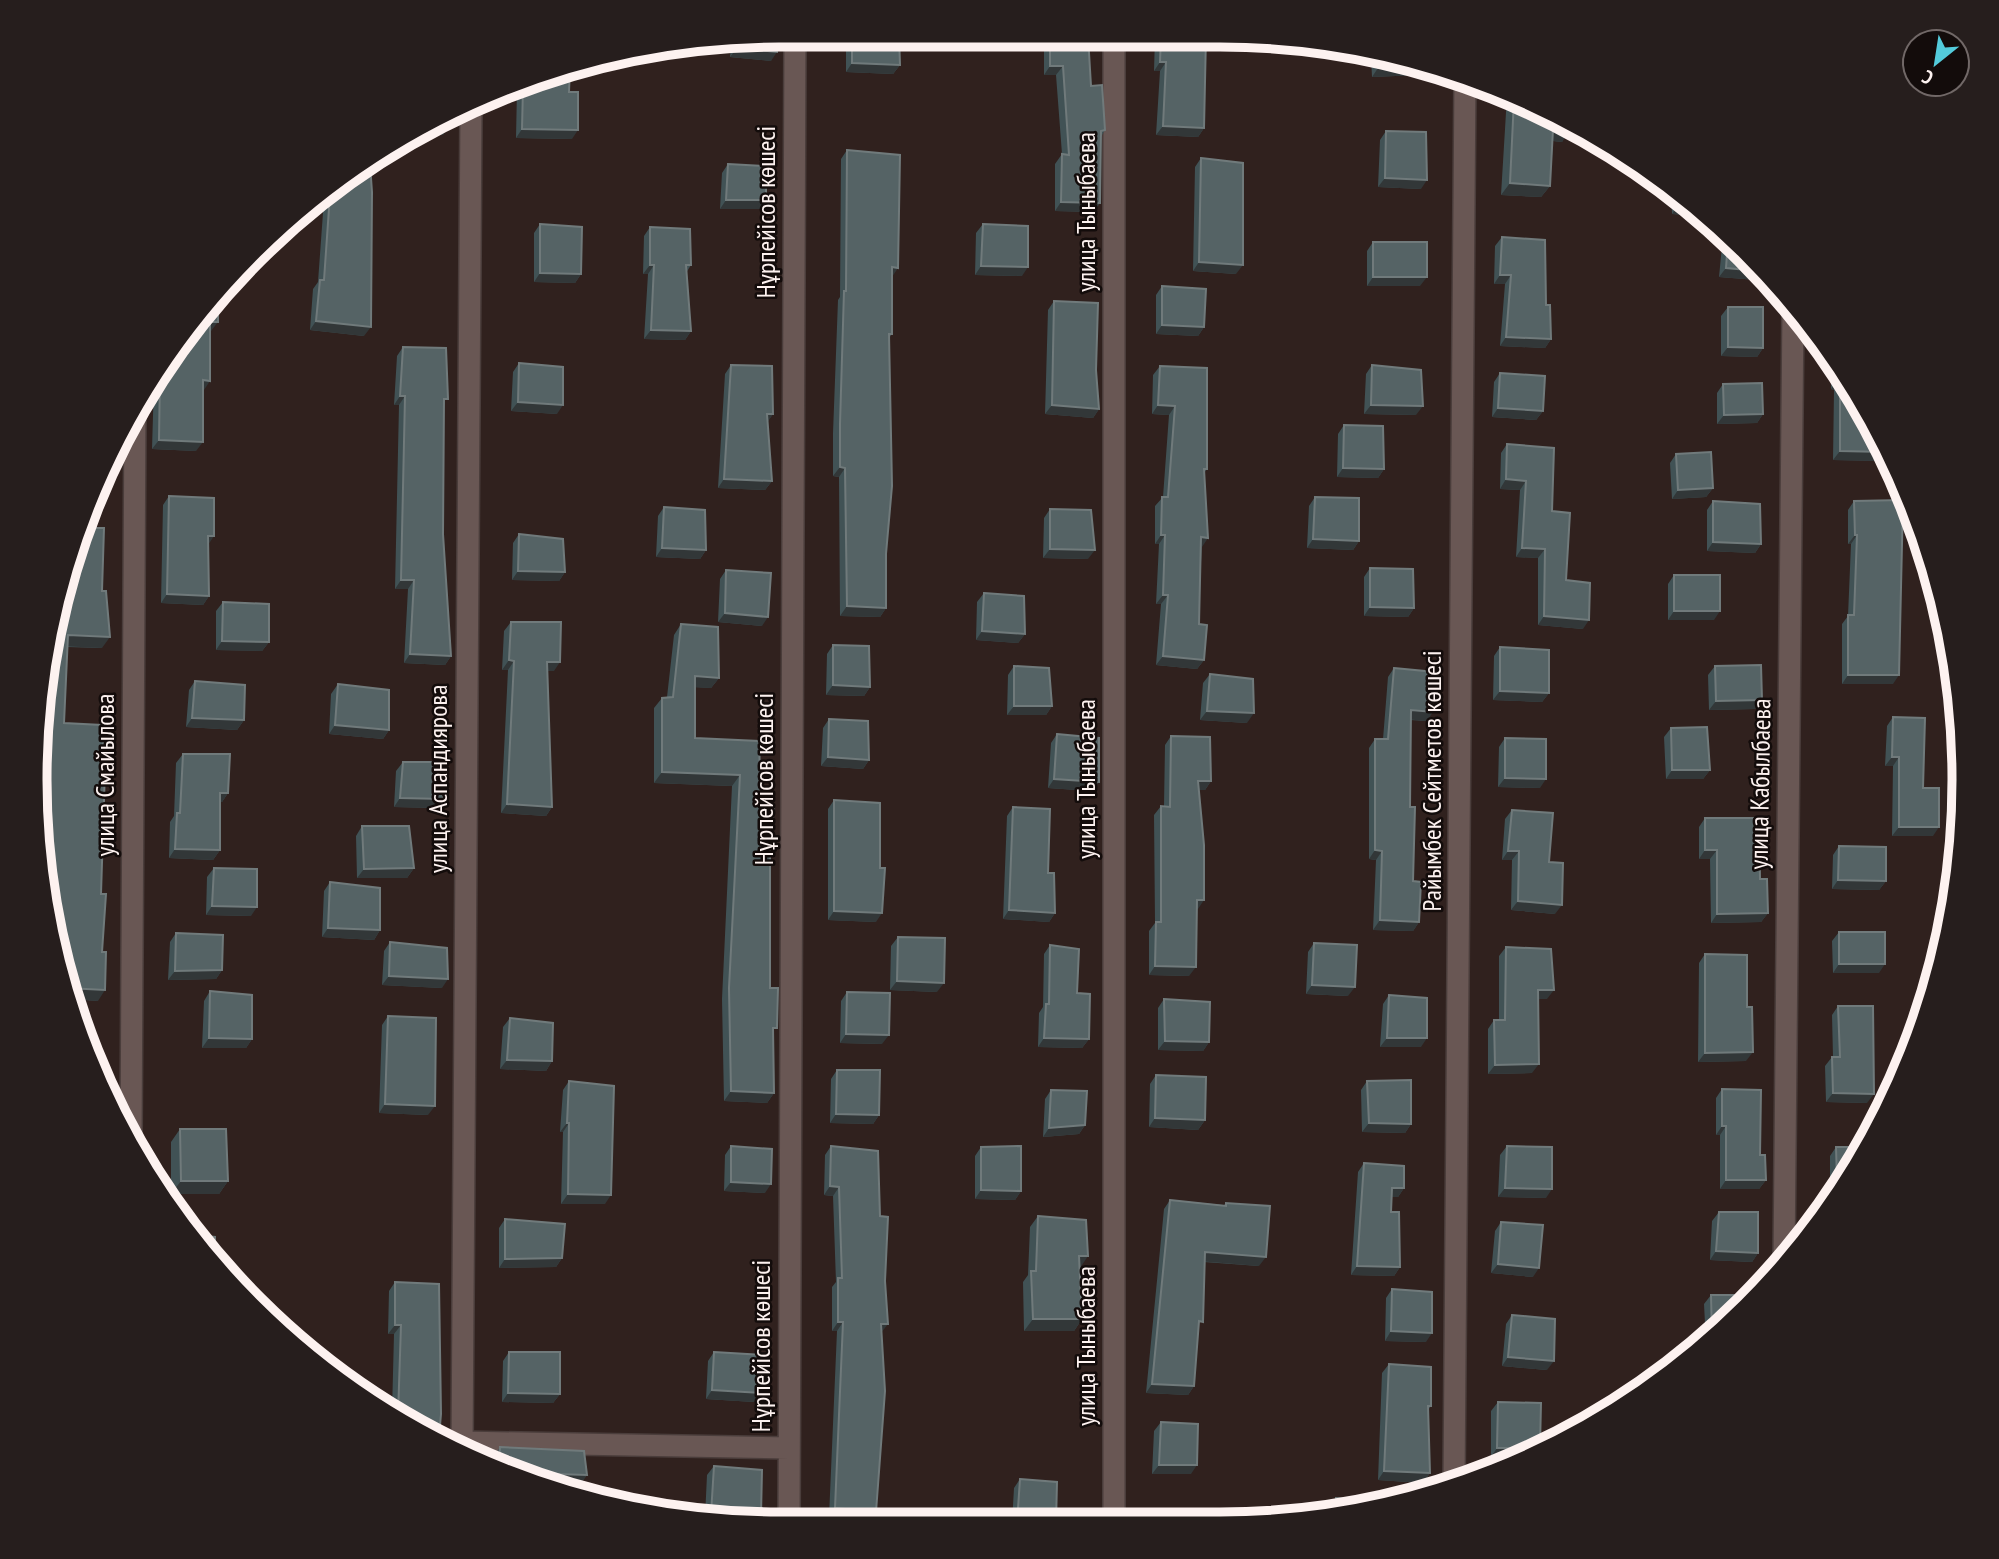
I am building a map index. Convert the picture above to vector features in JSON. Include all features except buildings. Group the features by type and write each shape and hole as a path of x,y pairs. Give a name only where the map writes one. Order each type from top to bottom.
{"street":[{"name":"Нұрпейісов көшесі","path":"789,1512 795,47"},
{"name":"улица Тыныбаева","path":"1114,47 1114,1512"},
{"name":"Райымбек Сейтметов көшесі","path":"1454,1473 1465,90"},
{"name":"улица Аспандиярова","path":"462,1439 471,116"},
{"name":"улица Кабылбаева","path":"1784,1245 1793,325"},
{"name":"улица Смайылова","path":"131,1119 135,433"},
{"path":"478,1446 789,1448"}]}
